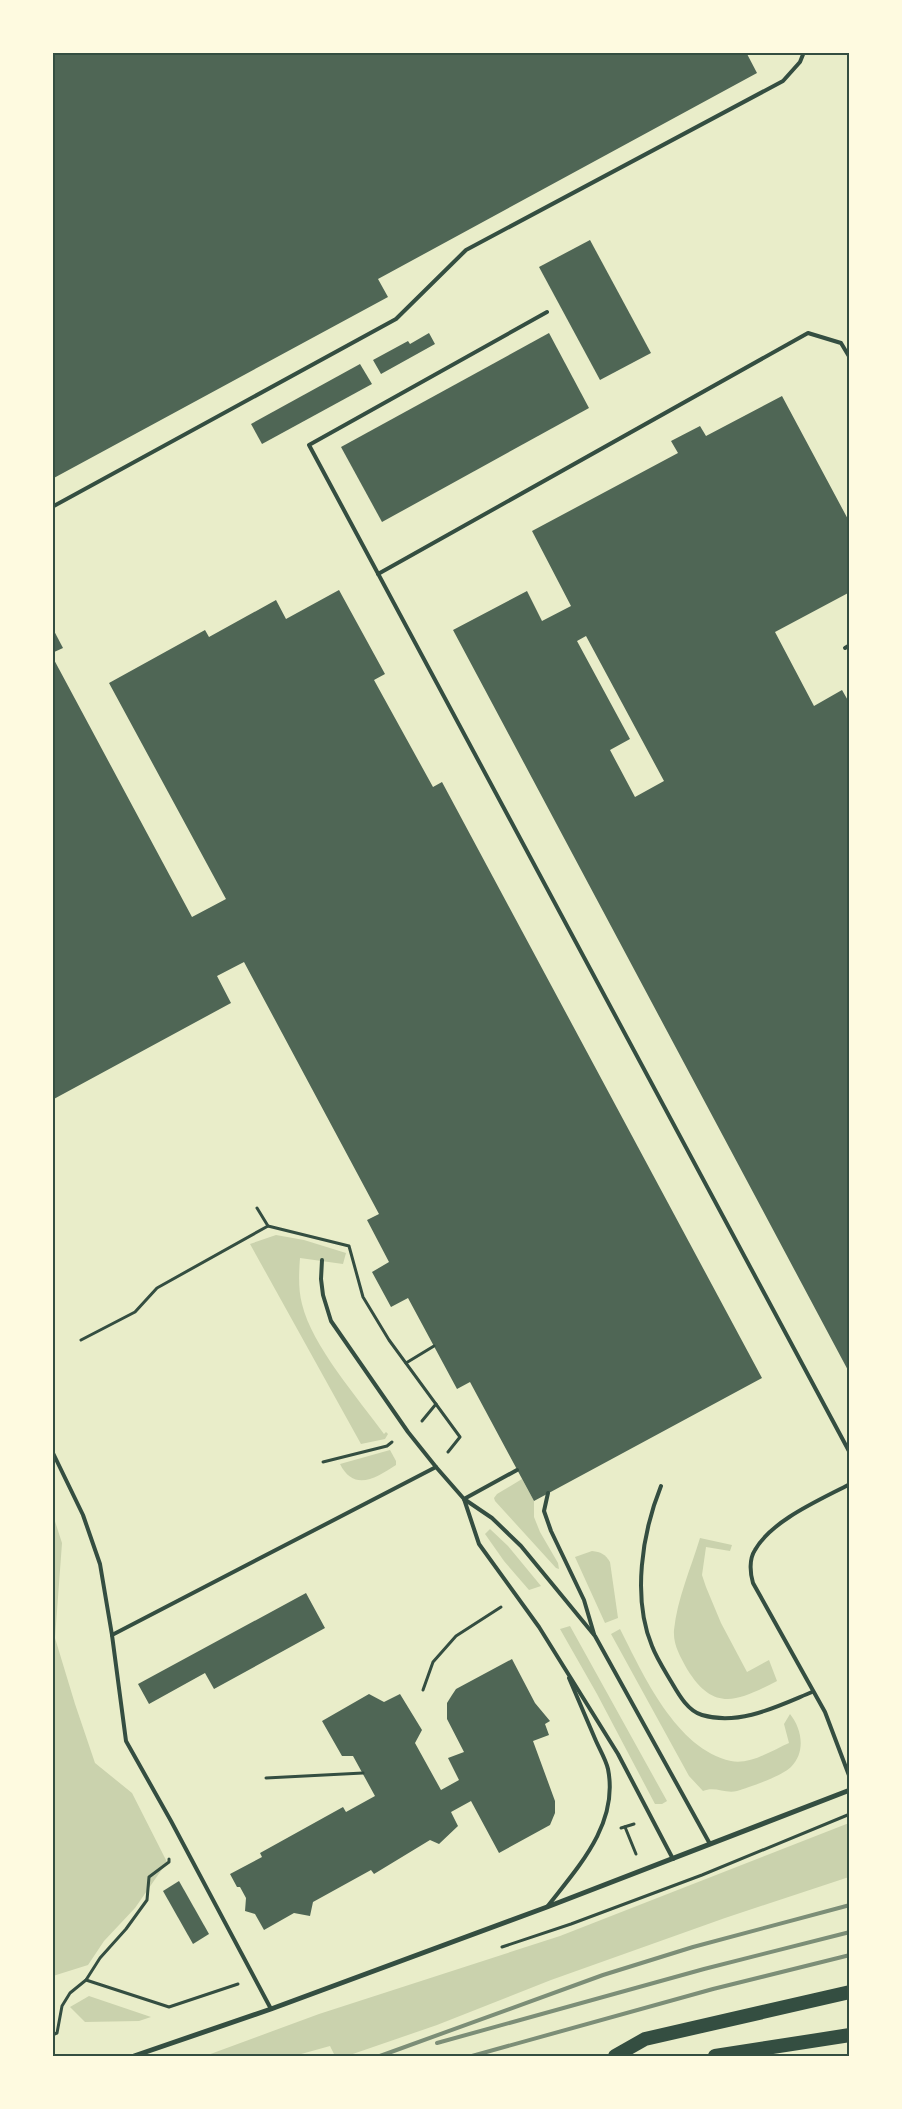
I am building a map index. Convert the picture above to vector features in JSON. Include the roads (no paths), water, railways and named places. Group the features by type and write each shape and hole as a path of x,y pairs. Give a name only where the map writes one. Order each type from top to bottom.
{"highway":[{"path":"615,2056 645,2039 850,1992"},
{"path":"715,2056 850,2035"}],"street":[{"path":"134,2056 271,2009 547,1907 673,1860 850,1790"}],"lane":[{"path":"52,507 396,319 466,250 783,81 800,62 804,52"},
{"path":"547,312 309,445 850,1452"},
{"path":"378,574 808,333 841,342 850,358"},
{"path":"845,648 850,645"},
{"path":"322,1260 321,1279 323,1296 331,1321 408,1432 436,1467 464,1499 492,1518 521,1546 595,1636 710,1844"},
{"path":"52,1451 83,1515 100,1564 112,1635 126,1741 172,1821 271,2009"},
{"path":"112,1635 436,1467"},
{"path":"464,1499 517,1470"},
{"path":"850,1484 809,1506 770,1531 754,1550 750,1573 753,1583 824,1712 850,1778"},
{"path":"661,1486 650,1513 643,1553 642,1587 644,1620 652,1646 678,1694 690,1709 702,1715 727,1718 744,1717 763,1712 812,1692"},
{"path":"548,1493 544,1511 551,1531 584,1600 595,1636"},
{"path":"464,1499 479,1544 516,1597 540,1627 563,1664 618,1754 673,1860"},
{"path":"547,1907 583,1860 599,1835 608,1812 610,1790 608,1768 563,1664"}],"railway":[{"path":"380,2056 603,1975 693,1947 850,1905"},
{"path":"437,2043 704,1969 850,1932"},
{"path":"472,2056 713,1989 850,1955"}]}
